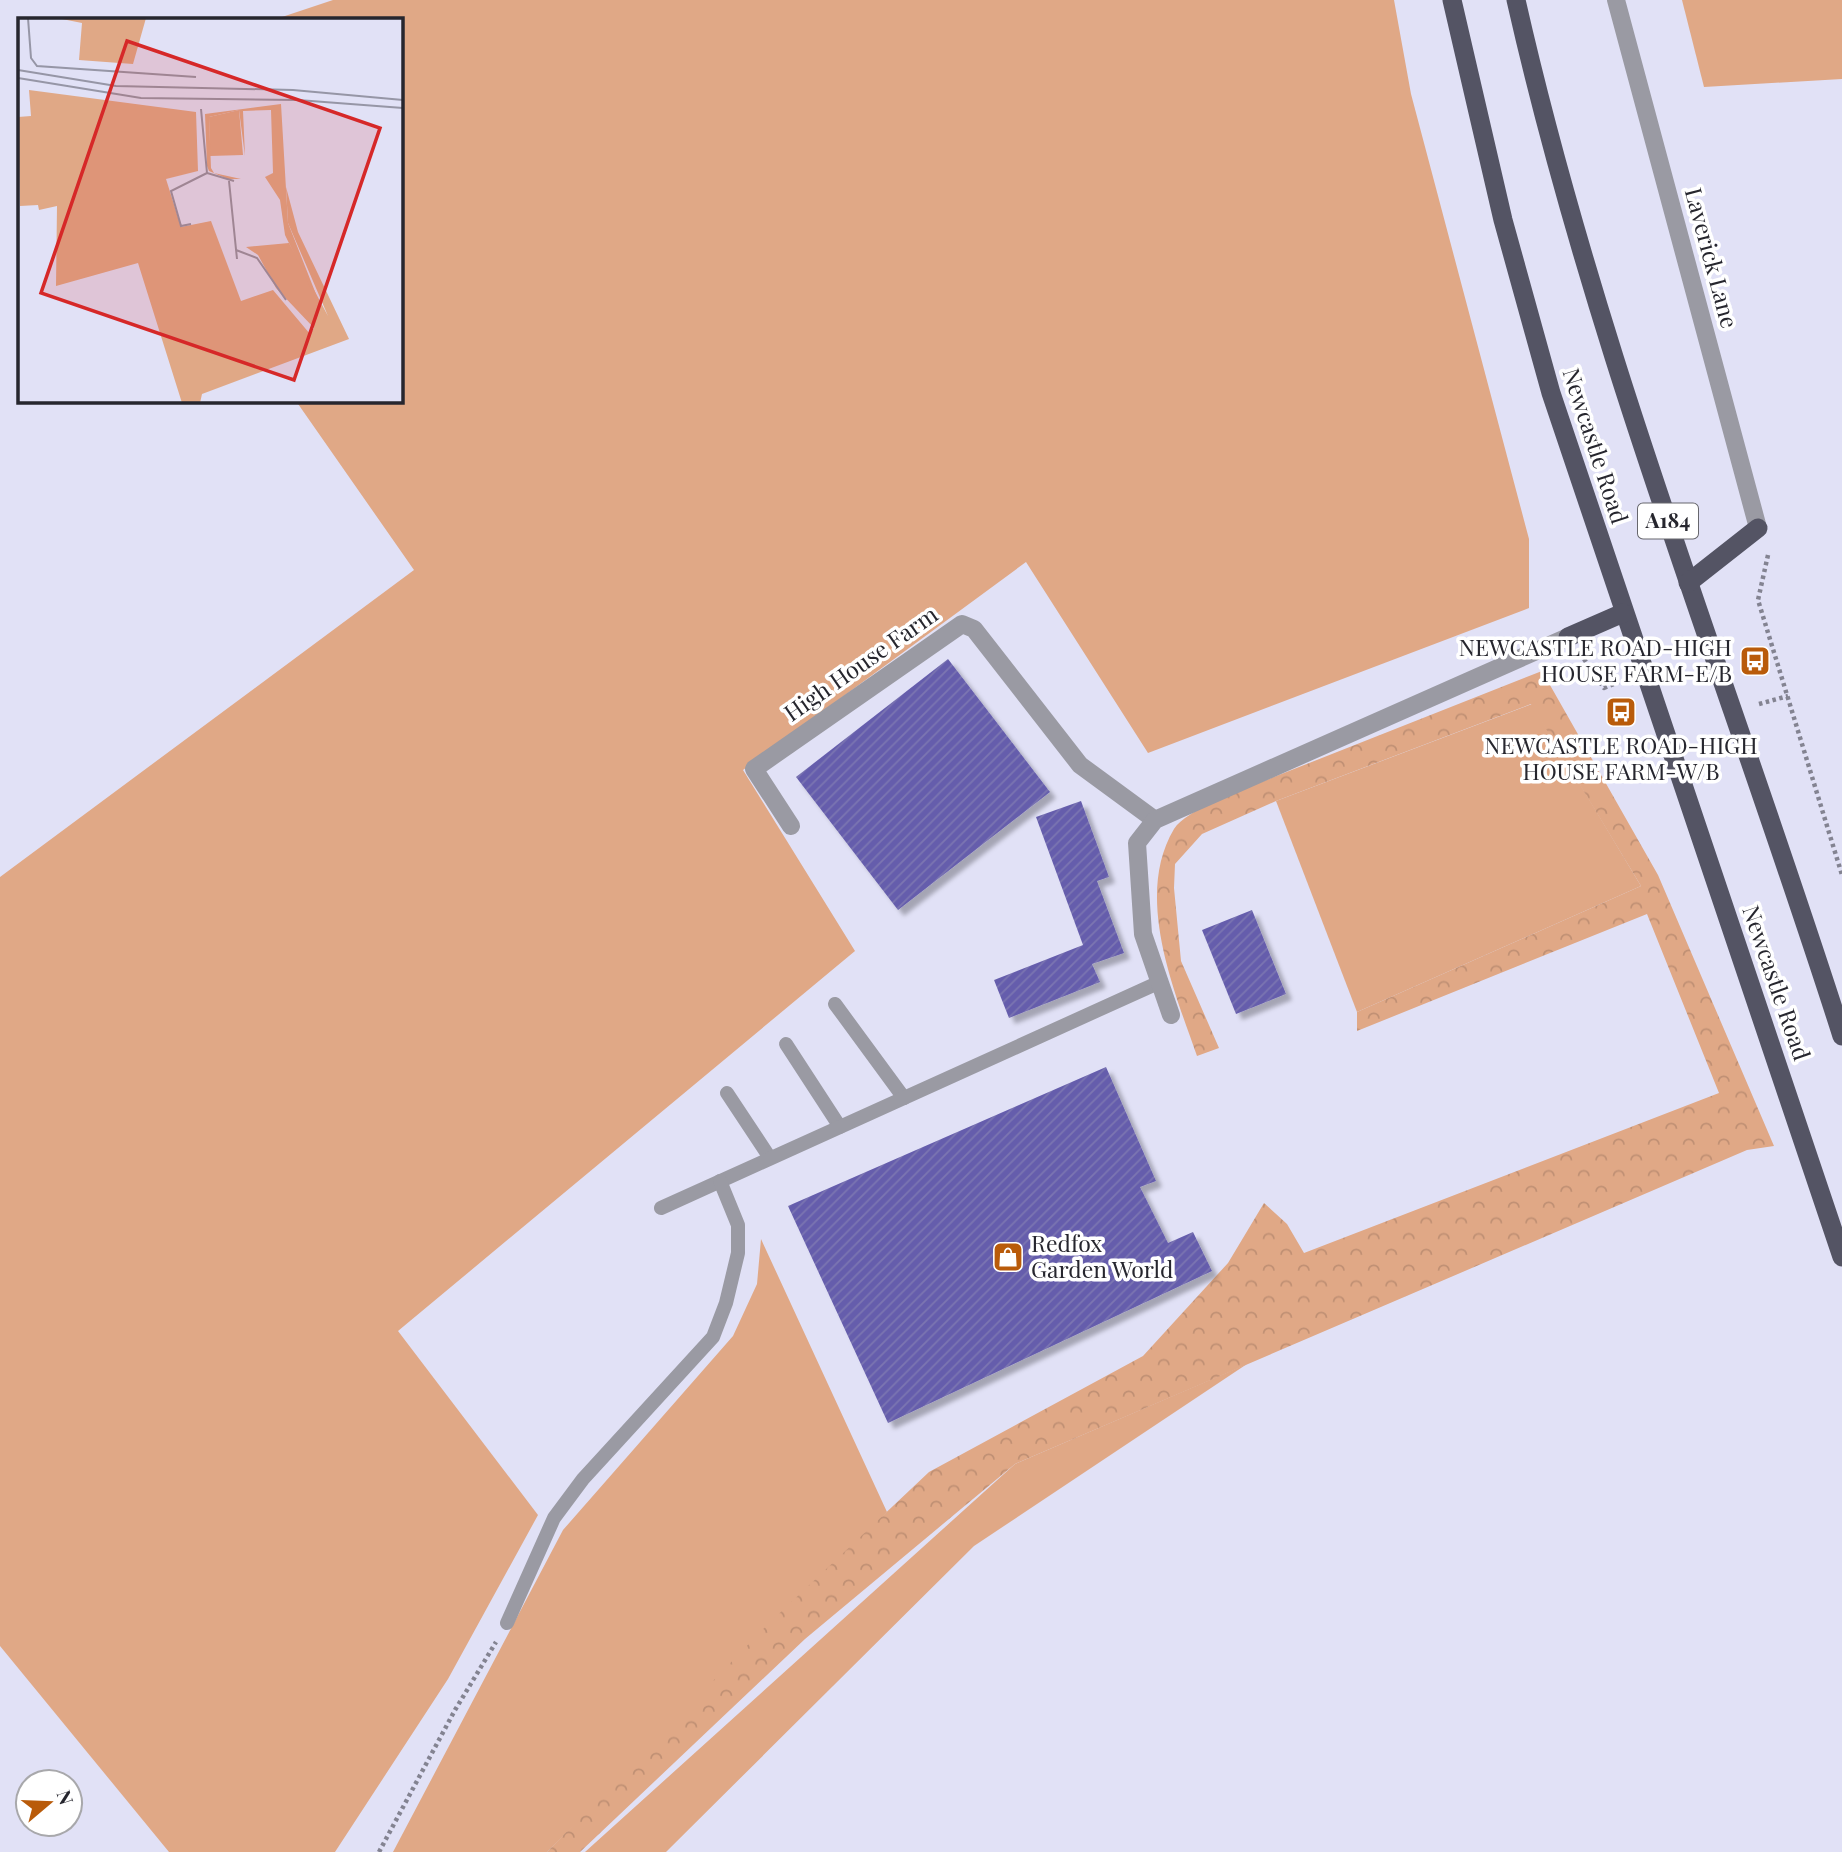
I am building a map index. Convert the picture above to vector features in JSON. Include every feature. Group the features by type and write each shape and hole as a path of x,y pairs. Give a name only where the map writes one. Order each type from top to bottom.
{"highway":[{"name":"Newcastle Road","path":"1452,0 1503,220 1551,393 1842,1257"},
{"name":"Newcastle Road","path":"1516,0 1567,195 1604,321 1688,583 1798,899 1842,1036"},
{"path":"1688,583 1758,528"},
{"path":"1568,637 1623,613"}],"street":[{"name":"Laverick Lane","path":"1616,0 1758,528"},
{"name":"High House Farm","path":"791,826 754,769 962,624 974,629 1080,765 1156,820"},
{"path":"1171,1015 1143,934 1137,843 1156,820 1568,637"}],"lane":[{"path":"661,1208 1160,982"},
{"path":"835,1004 904,1098"},
{"path":"786,1044 840,1127"},
{"path":"727,1093 770,1158"},
{"path":"507,1623 554,1518 583,1479 713,1337 726,1303 738,1253 738,1225 720,1181"}],"path":[{"path":"1758,528 1769,555 1758,600 1842,875"},
{"path":"379,1852 455,1710 507,1623"}],"green space":[{"path":"333,0 1394,0 1411,94 1529,539 1529,608 1148,753 1026,562 743,770 855,951 398,1331 538,1515 448,1679 335,1852 169,1852 0,1646 0,877 414,570 297,402 402,402 402,18 279,18"},
{"path":"1682,0 1842,0 1842,79 1704,87"},
{"path":"1542,671 1658,875 1774,1146 1747,1150 1015,1464 805,1639 580,1852 547,1852 768,1624 929,1472 1143,1356 1228,1263 1264,1203 1287,1224 1304,1253 1719,1093 1647,914 1357,1031 1357,1012 1641,886 1531,704 1276,801 1202,834 1175,864 1174,888 1181,961 1219,1048 1197,1056 1169,973 1158,913 1157,883 1163,855 1177,825 1208,803"},
{"path":"1532,704 1641,886 1357,1012 1276,801"},
{"path":"761,1239 887,1512 547,1852 393,1852 563,1530 733,1336 757,1284"},
{"path":"1247,1364 974,1546 666,1852 585,1852 1015,1464"}],"building":[{"path":"948,659 1050,792 898,910 796,777"},
{"path":"1081,801 1109,877 1097,881 1124,953 1092,964 1100,982 1009,1018 994,980 1083,945 1036,817"},
{"path":"1252,910 1286,994 1236,1014 1202,930"},
{"name":"Redfox Garden World","path":"1106,1067 1156,1181 1140,1187 1168,1243 1193,1232 1212,1271 888,1423 788,1206"}],"place":[{"name":"NEWCASTLE ROAD-HIGH HOUSE FARM-E/B","path":"1755,661"},
{"name":"NEWCASTLE ROAD-HIGH HOUSE FARM-W/B","path":"1621,712"},
{"name":"Redfox Garden World","path":"1008,1257"}]}
